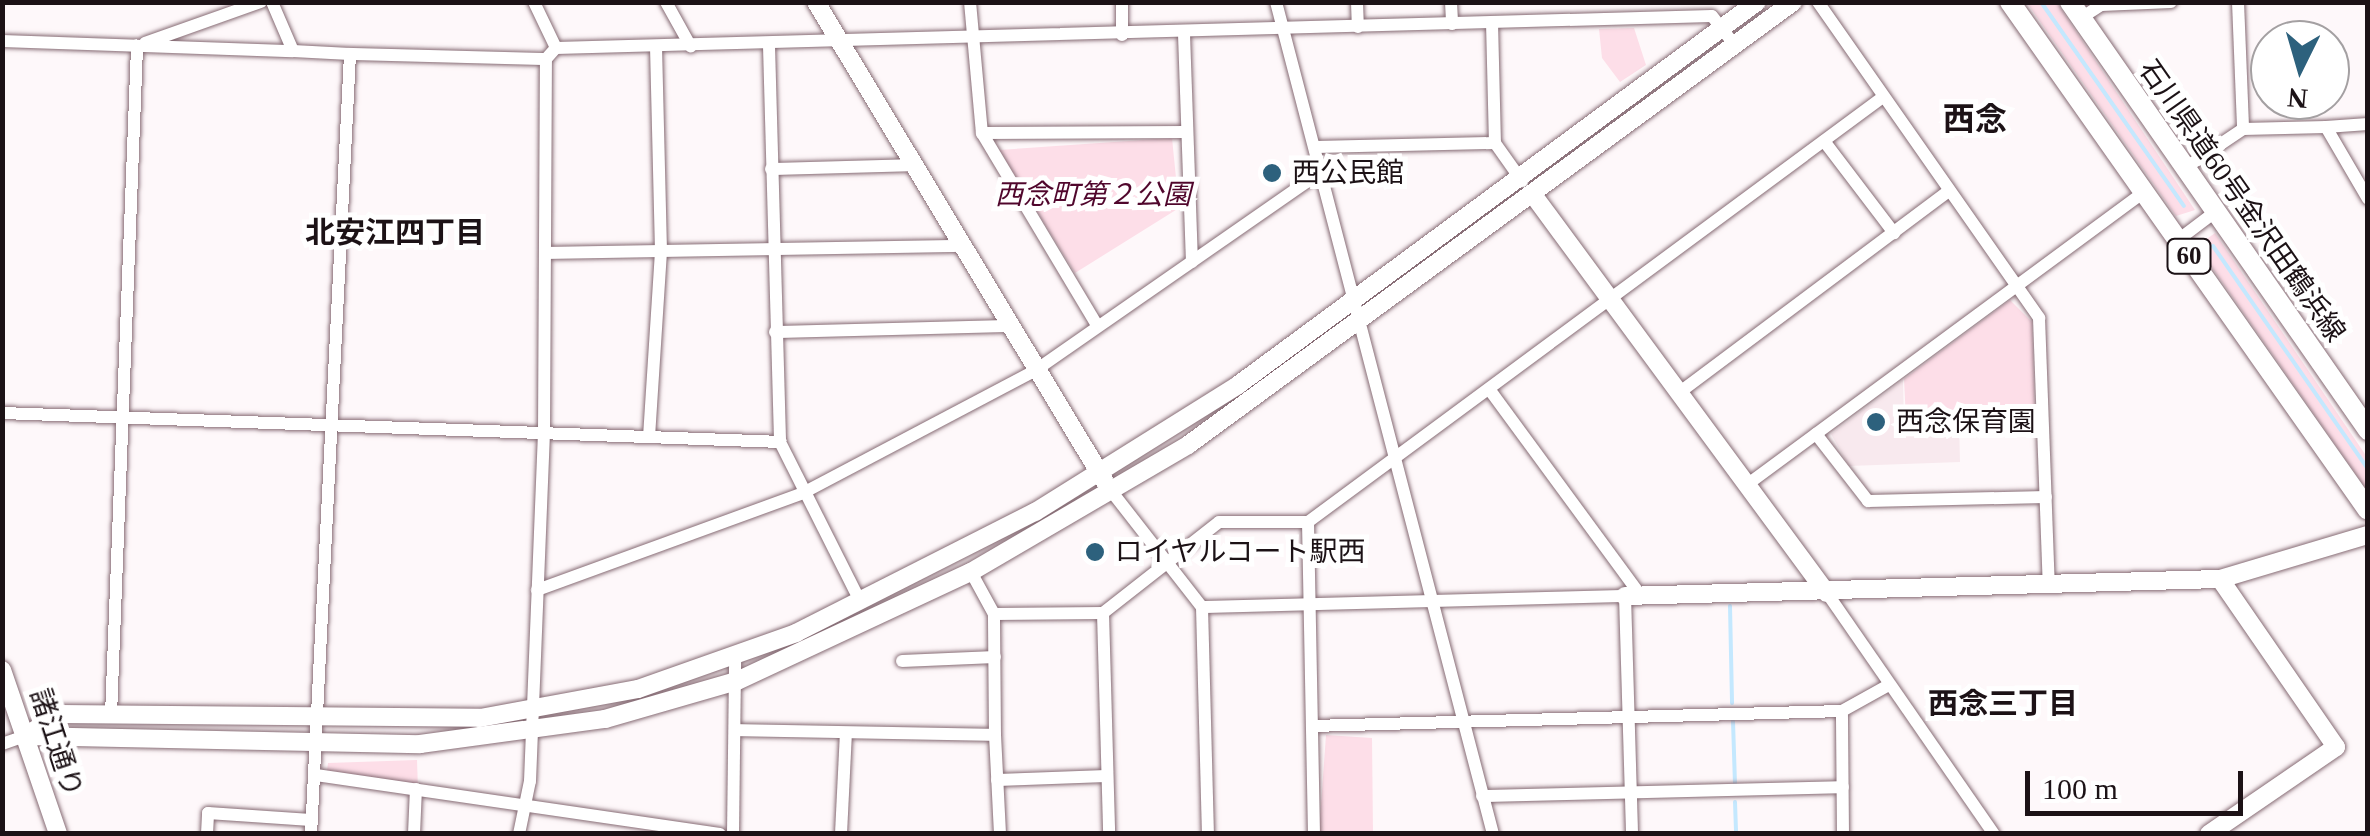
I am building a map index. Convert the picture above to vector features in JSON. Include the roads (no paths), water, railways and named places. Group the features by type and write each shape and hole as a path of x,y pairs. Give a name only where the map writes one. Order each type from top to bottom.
{"main road":[{"name":"60","path":"2010,2 2368,510"},
{"name":"石川県道60号金沢田鶴浜線","path":"2076,10 2368,430"}],"street":[{"path":"138,46 261,2"},
{"path":"272,2 293,52"},
{"path":"534,2 556,48"},
{"path":"666,2 691,47"},
{"path":"816,2 1100,474 1202,607 1208,834"},
{"path":"832,2 836,37"},
{"path":"970,2 982,132 1098,325"},
{"path":"1122,2 1122,35"},
{"path":"1276,2 1357,300 1493,834"},
{"path":"1357,2 1358,27"},
{"path":"1451,2 1452,24"},
{"path":"1579,2 1579,20"},
{"path":"519,834 532,732 544,432 550,254 546,59 556,48 769,46 836,37 1184,34 1715,16 1757,2"},
{"path":"26,736 318,745 532,732 737,680 971,572 1112,492 1362,324 1794,2"},
{"path":"1818,2 2041,326 2049,586"},
{"path":"2076,10 2171,2"},
{"path":"2238,2 2242,129"},
{"path":"1715,16 1736,45"},
{"path":"2,744 26,736 60,714 321,723 533,711 735,658 860,604 1100,474 1357,300 1521,178 1715,16"},
{"path":"1492,22 1495,143 1827,592 1994,834"},
{"path":"1184,34 1192,262"},
{"path":"2,41 546,59"},
{"path":"111,715 138,46"},
{"path":"769,46 780,442 860,604"},
{"path":"649,436 662,251 656,49"},
{"path":"208,834 208,813 311,827 321,723 350,54"},
{"path":"994,614 1103,613 1219,522 1308,522 1398,462 1489,389 1883,97"},
{"path":"2185,168 2242,129 2368,124"},
{"path":"2326,127 2368,199"},
{"path":"982,132 1186,132"},
{"path":"1824,142 1894,233"},
{"path":"1316,146 1495,143"},
{"path":"771,168 912,165"},
{"path":"537,590 804,492 1036,370 1322,172"},
{"path":"1680,392 1949,191"},
{"path":"1748,484 2144,192"},
{"path":"2178,240 2216,212"},
{"path":"550,254 960,246"},
{"path":"775,332 1010,326"},
{"path":"1489,389 1633,596 1628,717 1632,834"},
{"path":"2,413 780,442"},
{"path":"1816,434 1868,500 2046,496"},
{"path":"1308,522 1314,834"},
{"path":"1202,607 2220,579 2368,535"},
{"path":"971,572 994,614 1000,834"},
{"path":"2209,834 2336,747 2220,579"},
{"path":"1103,613 1109,834"},
{"path":"902,661 994,657"},
{"path":"732,834 735,658"},
{"name":"諸江通り","path":"2,670 58,834"},
{"path":"1312,726 1842,711 1890,685"},
{"path":"1842,711 1843,834"},
{"path":"736,730 995,736"},
{"path":"841,834 846,733"},
{"path":"316,775 523,802 630,827 720,834"},
{"path":"997,780 1107,776"},
{"path":"1482,796 1843,787"},
{"path":"414,834 416,789"}],"waterway":[{"path":"2041,2 2184,206"},
{"path":"2213,246 2368,469"},
{"path":"1730,606 1732,703"},
{"path":"1733,721 1735,786"},
{"path":"1735,802 1736,834"}],"place":[{"name":"西公民館","path":"1272,173"},
{"name":"西念保育園","path":"1876,422"},
{"name":"ロイヤルコート駅西","path":"1095,552"}],"district":[{"name":"西念","path":"1975,119"},
{"name":"北安江四丁目","path":"395,233"},
{"name":"西念三丁目","path":"2003,704"}],"park label":[{"name":"西念町第２公園","path":"1093,195"}]}
